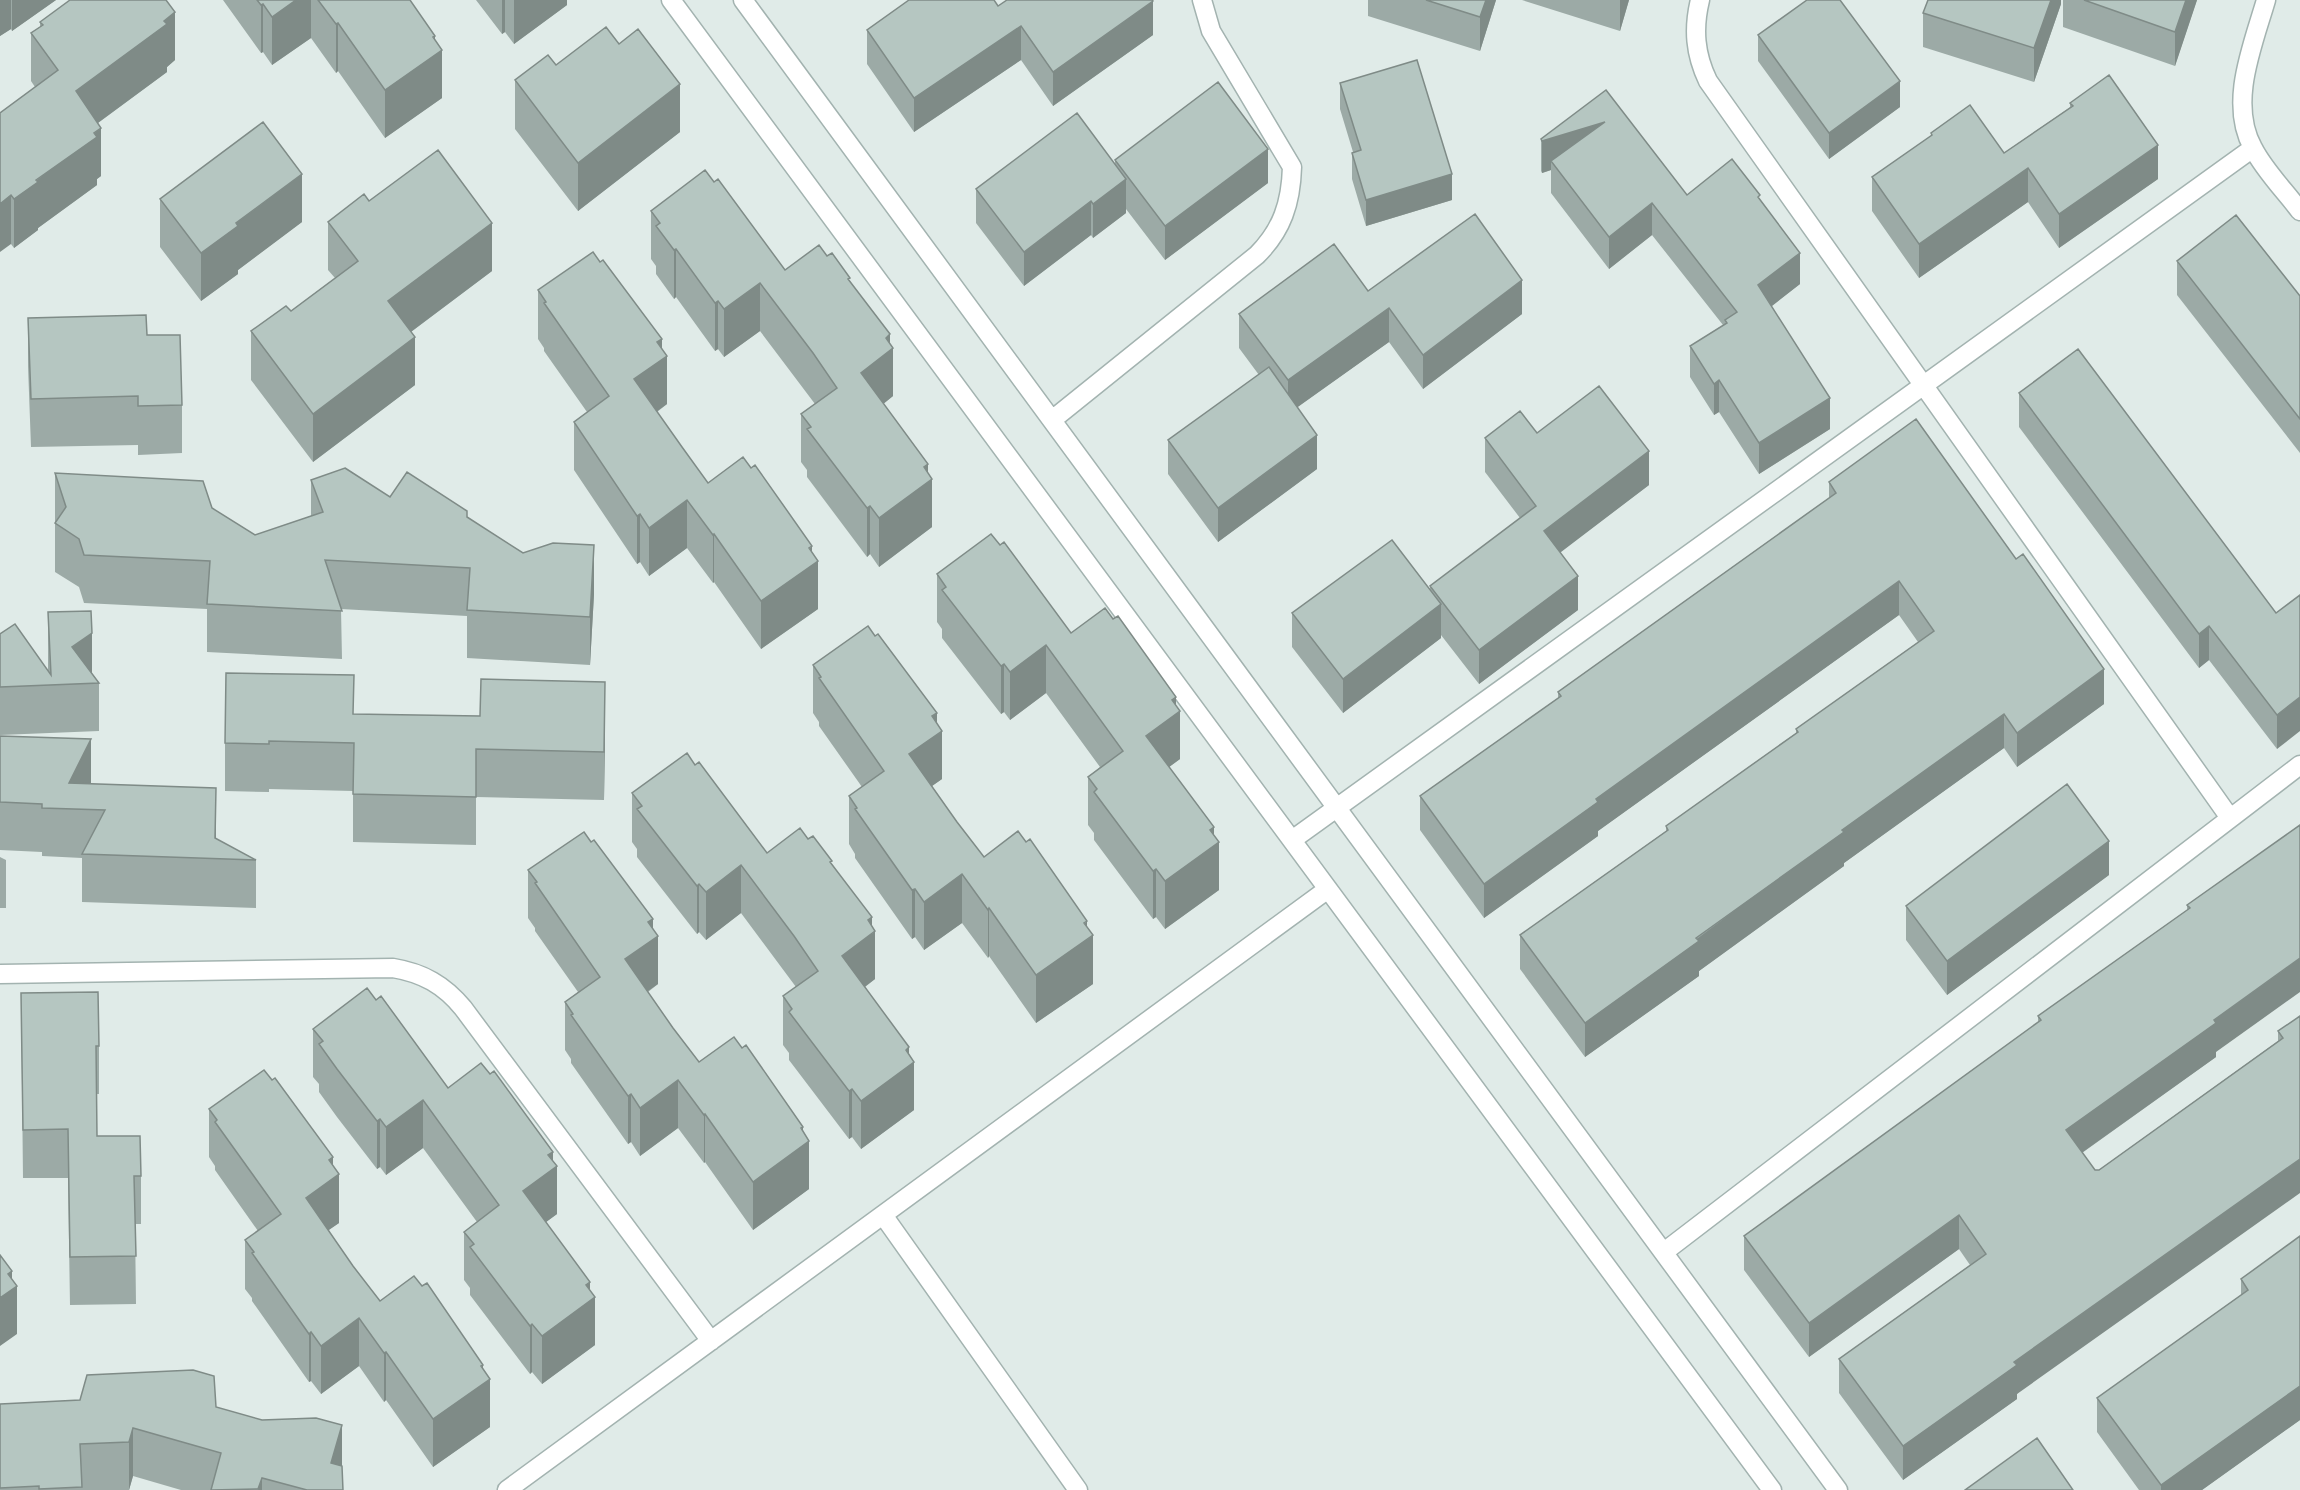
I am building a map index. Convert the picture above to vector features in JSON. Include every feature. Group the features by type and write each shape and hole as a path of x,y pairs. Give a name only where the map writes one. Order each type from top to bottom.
{"street":[{"path":"671,0 1772,1490"},
{"path":"743,0 1838,1490"},
{"path":"1052,420 1257,255 1278,229 1287,209 1292,188 1292,167 1211,31 1202,0"},
{"path":"1700,0 1695,31 1696,51 1708,81 2230,818"},
{"path":"2266,0 2246,72 2243,94 2247,132 2253,148 2300,211"},
{"path":"1292,840 2253,148"},
{"path":"1664,1252 2300,765"},
{"path":"507,1490 1328,889"},
{"path":"0,974 393,968 427,977 453,996 463,1008 711,1341"},
{"path":"883,1215 1078,1490"}],"building":[{"path":"70,0 166,0 175,12 164,21 167,24 76,91 101,128 94,133 97,137 36,180 38,182 14,199 11,195 0,204 0,113 58,70 31,33 43,25 40,22"},
{"path":"257,0 296,0 272,17 263,4 261,5"},
{"path":"318,0 410,0 442,50 385,90 338,23 336,24"},
{"path":"909,0 994,0 998,6 1007,0 1153,1 1053,72 1021,26 914,98 867,30"},
{"path":"1426,0 1486,0 1480,17"},
{"path":"1807,0 1840,0 1900,81 1829,133 1758,35"},
{"path":"1928,0 2051,0 2034,48 1923,13"},
{"path":"2084,0 2186,0 2175,32"},
{"path":"606,27 619,44 638,29 680,84 578,163 515,80 548,55 556,65"},
{"path":"1417,60 1452,174 1366,200 1352,153 1361,150 1340,83"},
{"path":"2109,75 2158,145 2059,214 2028,168 1919,244 1872,177 1970,105 2004,153 2073,106 2070,103"},
{"path":"1218,82 1268,149 1165,226 1115,160"},
{"path":"1606,90 1687,195 1732,159 1800,253 1758,285 1830,398 1759,443 1719,380 1714,384 1690,346 1727,323 1725,320 1737,312 1652,203 1609,237 1551,161 1605,122 1542,141 1541,139"},
{"path":"1077,113 1126,179 1093,204 1091,201 1024,252 976,189"},
{"path":"263,122 302,174 236,223 238,226 201,253 160,199"},
{"path":"438,150 492,223 388,301 415,337 313,414 251,331 286,306 291,311 358,261 328,222 364,194 369,201"},
{"path":"705,170 714,182 718,179 785,270 819,245 827,256 832,253 850,278 848,279 890,334 886,338 893,348 861,373 928,464 924,467 932,479 879,518 870,506 867,508 807,429 811,427 801,414 837,388 760,283 724,309 718,301 715,303 676,249 674,250 656,226 660,223 651,211"},
{"path":"1475,214 1522,280 1423,355 1389,308 1288,380 1239,314 1334,244 1368,291"},
{"path":"2236,215 2300,296 2300,419 2177,261"},
{"path":"593,252 600,262 603,260 662,339 657,342 667,356 634,379 708,483 743,457 751,468 755,465 812,546 809,548 818,561 761,601 687,500 649,528 640,514 637,516 574,422 609,396 544,303 546,302 538,290"},
{"path":"146,315 147,335 180,335 182,405 138,406 138,396 31,399 28,318"},
{"path":"2078,349 2276,613 2300,595 2300,697 2277,715 2209,626 2199,634 2019,393"},
{"path":"1269,367 1317,435 1218,508 1168,440"},
{"path":"1599,386 1649,451 1544,531 1578,576 1479,650 1430,586 1536,506 1485,438 1520,411 1537,433"},
{"path":"1916,419 2016,559 2023,554 2104,669 2017,733 2004,714 1842,830 1844,832 1696,938 1699,941 1585,1023 1520,935 1668,830 1666,826 1798,732 1796,729 1934,631 1899,581 1596,799 1598,802 1484,884 1420,796 1561,696 1558,692 1836,493 1829,482"},
{"path":"345,468 390,497 407,472 467,511 467,517 523,553 553,543 594,545 590,617 467,610 470,568 325,560 342,611 207,604 210,561 84,555 79,539 55,523 66,507 55,473 203,481 212,508 255,535 323,512 311,480"},
{"path":"991,534 1000,545 1004,542 1071,633 1105,608 1113,619 1118,616 1176,697 1172,700 1180,711 1146,736 1214,827 1210,830 1219,842 1165,881 1156,869 1153,871 1094,792 1097,789 1088,777 1123,751 1046,645 1010,672 1004,664 1001,666 942,590 946,587 937,574"},
{"path":"1392,540 1441,604 1343,679 1292,613"},
{"path":"91,611 92,633 72,647 99,683 0,687 0,634 15,624 51,675 48,612"},
{"path":"868,626 875,636 878,634 937,713 932,716 942,731 909,754 957,822 984,857 1018,831 1026,842 1030,839 1087,921 1084,923 1093,935 1036,975 962,874 924,902 915,889 912,890 855,809 857,808 849,796 884,771 819,678 821,677 813,665"},
{"path":"226,673 354,675 353,714 480,716 481,679 605,682 604,752 476,749 476,797 353,794 354,743 269,741 269,744 225,743"},
{"path":"0,736 91,739 69,783 216,788 215,838 256,860 82,854 105,810 42,808 42,804 0,802"},
{"path":"687,753 695,765 699,762 767,853 800,828 808,839 813,836 872,917 868,920 875,931 842,956 909,1047 906,1050 914,1062 861,1101 852,1089 849,1091 789,1012 792,1009 783,996 818,971 741,865 706,892 699,884 697,886 637,809 642,806 632,793"},
{"path":"2067,784 2109,841 1947,961 1906,906"},
{"path":"2300,825 2300,958 2214,1020 2216,1023 2066,1130 2095,1170 2099,1170 2283,1038 2278,1031 2300,1016 2300,1159 2014,1362 2017,1365 1903,1446 1839,1359 1986,1254 1959,1215 1809,1323 1744,1236 2041,1020 2038,1016 2190,908 2187,905"},
{"path":"584,832 591,842 594,840 653,919 648,922 658,936 625,959 673,1028 699,1062 734,1037 742,1048 746,1045 803,1127 801,1128 809,1141 753,1182 678,1080 640,1108 631,1094 628,1096 571,1015 573,1014 565,1002 600,977 528,870"},
{"path":"367,988 376,1000 381,996 448,1088 481,1063 490,1074 494,1071 553,1152 548,1155 557,1166 523,1191 590,1282 586,1285 595,1297 542,1336 532,1324 530,1326 470,1247 474,1244 464,1232 499,1205 423,1100 386,1127 380,1119 377,1121 319,1044 323,1041 313,1029"},
{"path":"98,992 97,1136 140,1136 141,1176 134,1176 136,1256 70,1257 68,1129 23,1130 21,993"},
{"path":"264,1070 272,1080 275,1078 333,1157 329,1160 339,1174 306,1198 353,1266 380,1301 414,1276 422,1286 427,1283 483,1365 481,1366 490,1379 433,1419 359,1318 321,1346 311,1332 309,1334 245,1240 281,1214 215,1122 217,1120 209,1109"},
{"path":"2300,1236 2300,1386 2161,1485 2097,1398 2248,1290 2241,1279"},
{"path":"0,1255 12,1271 8,1274 17,1286 0,1298"},
{"path":"193,1370 214,1376 216,1407 262,1420 316,1418 342,1425 331,1463 342,1466 343,1490 307,1490 262,1478 258,1489 211,1490 221,1453 133,1428 129,1442 80,1444 82,1487 0,1488 0,1404 80,1400 87,1375"},
{"path":"2037,1438 2073,1490 1965,1490"}]}
